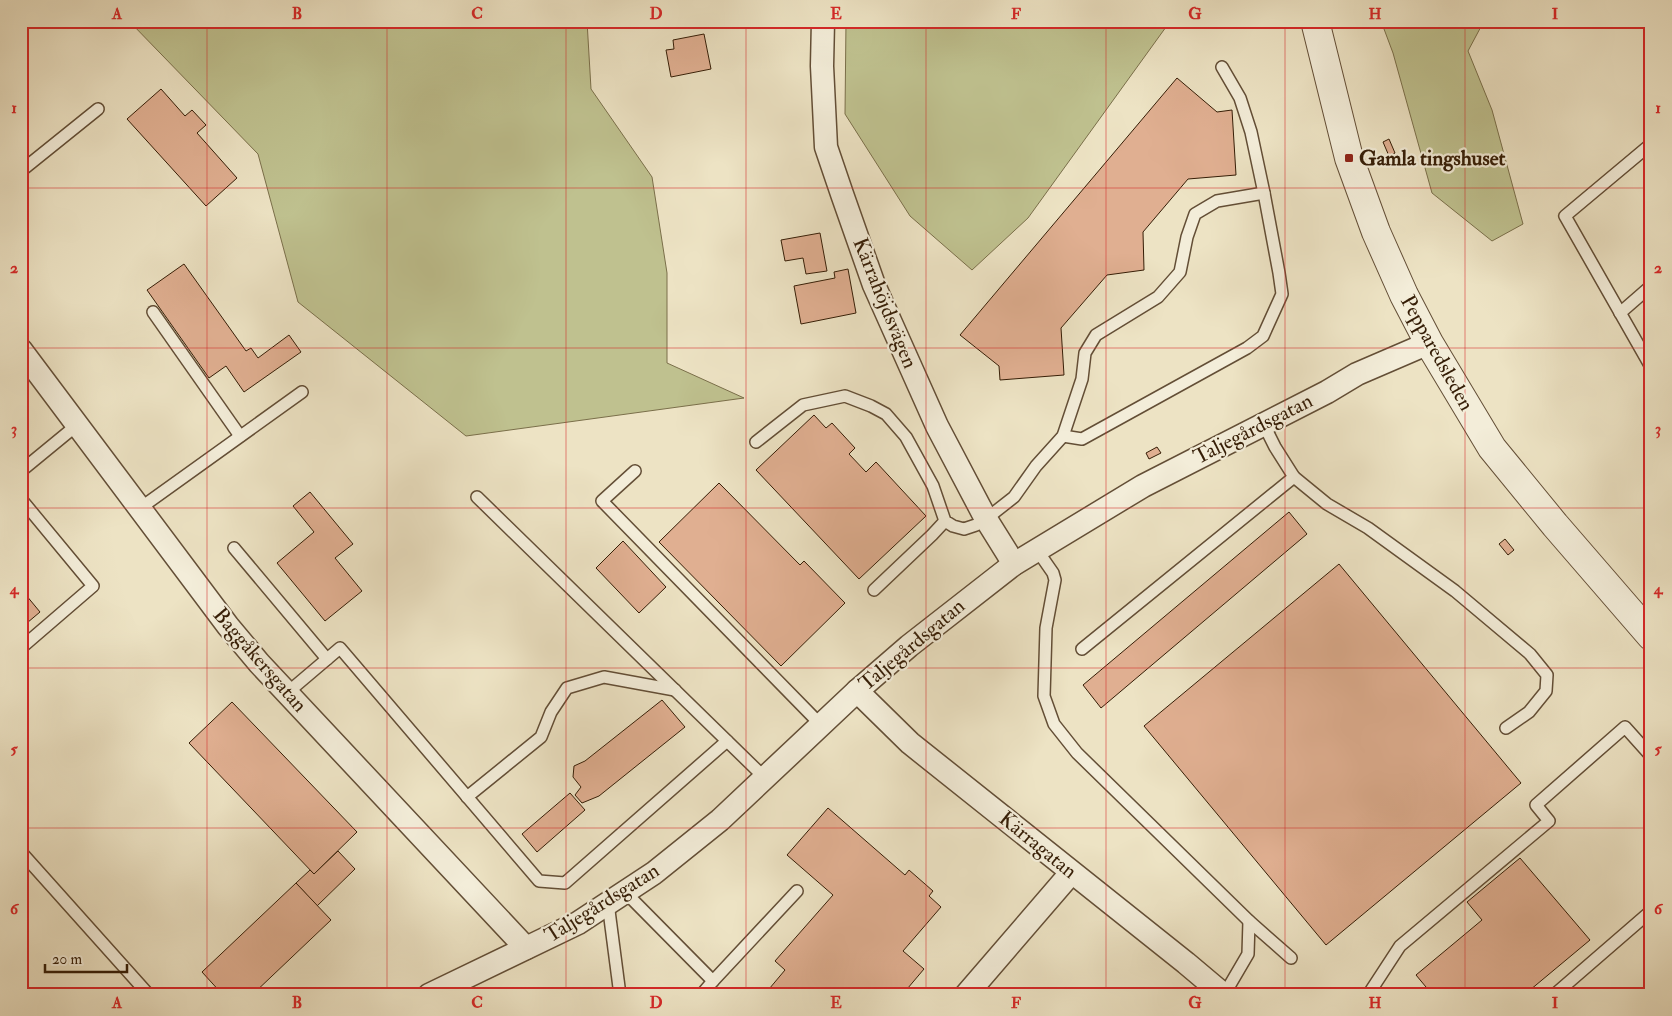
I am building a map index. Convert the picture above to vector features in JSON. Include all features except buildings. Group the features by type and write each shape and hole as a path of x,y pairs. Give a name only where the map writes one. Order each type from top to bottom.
{"street":[{"name":"Kärrahöjdsvägen","path":"823,21 822,66 826,147 832,166 874,285 937,426 986,519 1014,564"},
{"name":"Pepparedsleden","path":"1315,21 1353,168 1376,232 1404,295 1429,343 1492,448 1555,525 1651,636"},
{"name":"Taljegårdsgatan","path":"429,995 578,923 654,873 713,826 857,691 945,616 1014,564 1143,486 1264,425 1357,374 1429,343"},
{"name":"Baggåkersgatan","path":"21,350 228,626 287,693 526,948"},
{"name":"Kärragatan","path":"857,691 910,743 1224,995"},
{"path":"966,995 1071,872"}],"lane":[{"path":"1062,436 1082,438 1247,348 1263,336 1282,294 1251,132 1240,98 1222,67"},
{"path":"21,171 98,109"},
{"path":"1651,144 1565,216 1651,367"},
{"path":"756,442 803,405 845,396 886,414 906,437 933,486 945,521 953,526 964,529 976,525 1014,496 1036,466 1062,436 1082,379 1085,353 1096,335 1158,297 1180,272 1187,237 1195,214 1217,201 1264,193"},
{"path":"1620,313 1651,286"},
{"path":"153,312 240,436"},
{"path":"140,509 302,392"},
{"path":"21,472 77,425"},
{"path":"1264,425 1294,477 1327,504 1368,528 1455,591 1530,654 1547,675 1546,691 1529,712 1506,728"},
{"path":"636,471 602,501 821,725"},
{"path":"1082,650 1294,477"},
{"path":"477,496 765,778"},
{"path":"21,499 93,586 21,648"},
{"path":"874,590 945,521"},
{"path":"234,548 327,659"},
{"path":"1037,550 1053,573 1055,580 1046,628 1044,696 1054,724 1077,753 1249,921 1291,958"},
{"path":"287,693 340,648 539,881 566,883 727,741"},
{"path":"467,797 541,737 551,712 567,688 604,677 675,690"},
{"path":"1368,995 1400,946 1549,821 1536,805 1625,727 1651,756"},
{"path":"21,852 149,995"},
{"path":"702,995 797,891"},
{"path":"617,898 713,981"},
{"path":"617,898 620,995"},
{"path":"1554,995 1651,911"},
{"path":"1224,995 1248,954 1249,921"}],"green space":[{"path":"129,21 587,21 591,89 652,177 667,273 667,363 744,398 466,436 298,302 258,154"},
{"path":"846,21 1217,21 1166,27 1028,218 972,270 910,216 845,114"},
{"path":"1381,21 1484,21 1468,51 1492,110 1523,224 1492,241 1432,193 1393,53"}],"place":[{"name":"Gamla tingshuset","path":"1349,158"}]}
